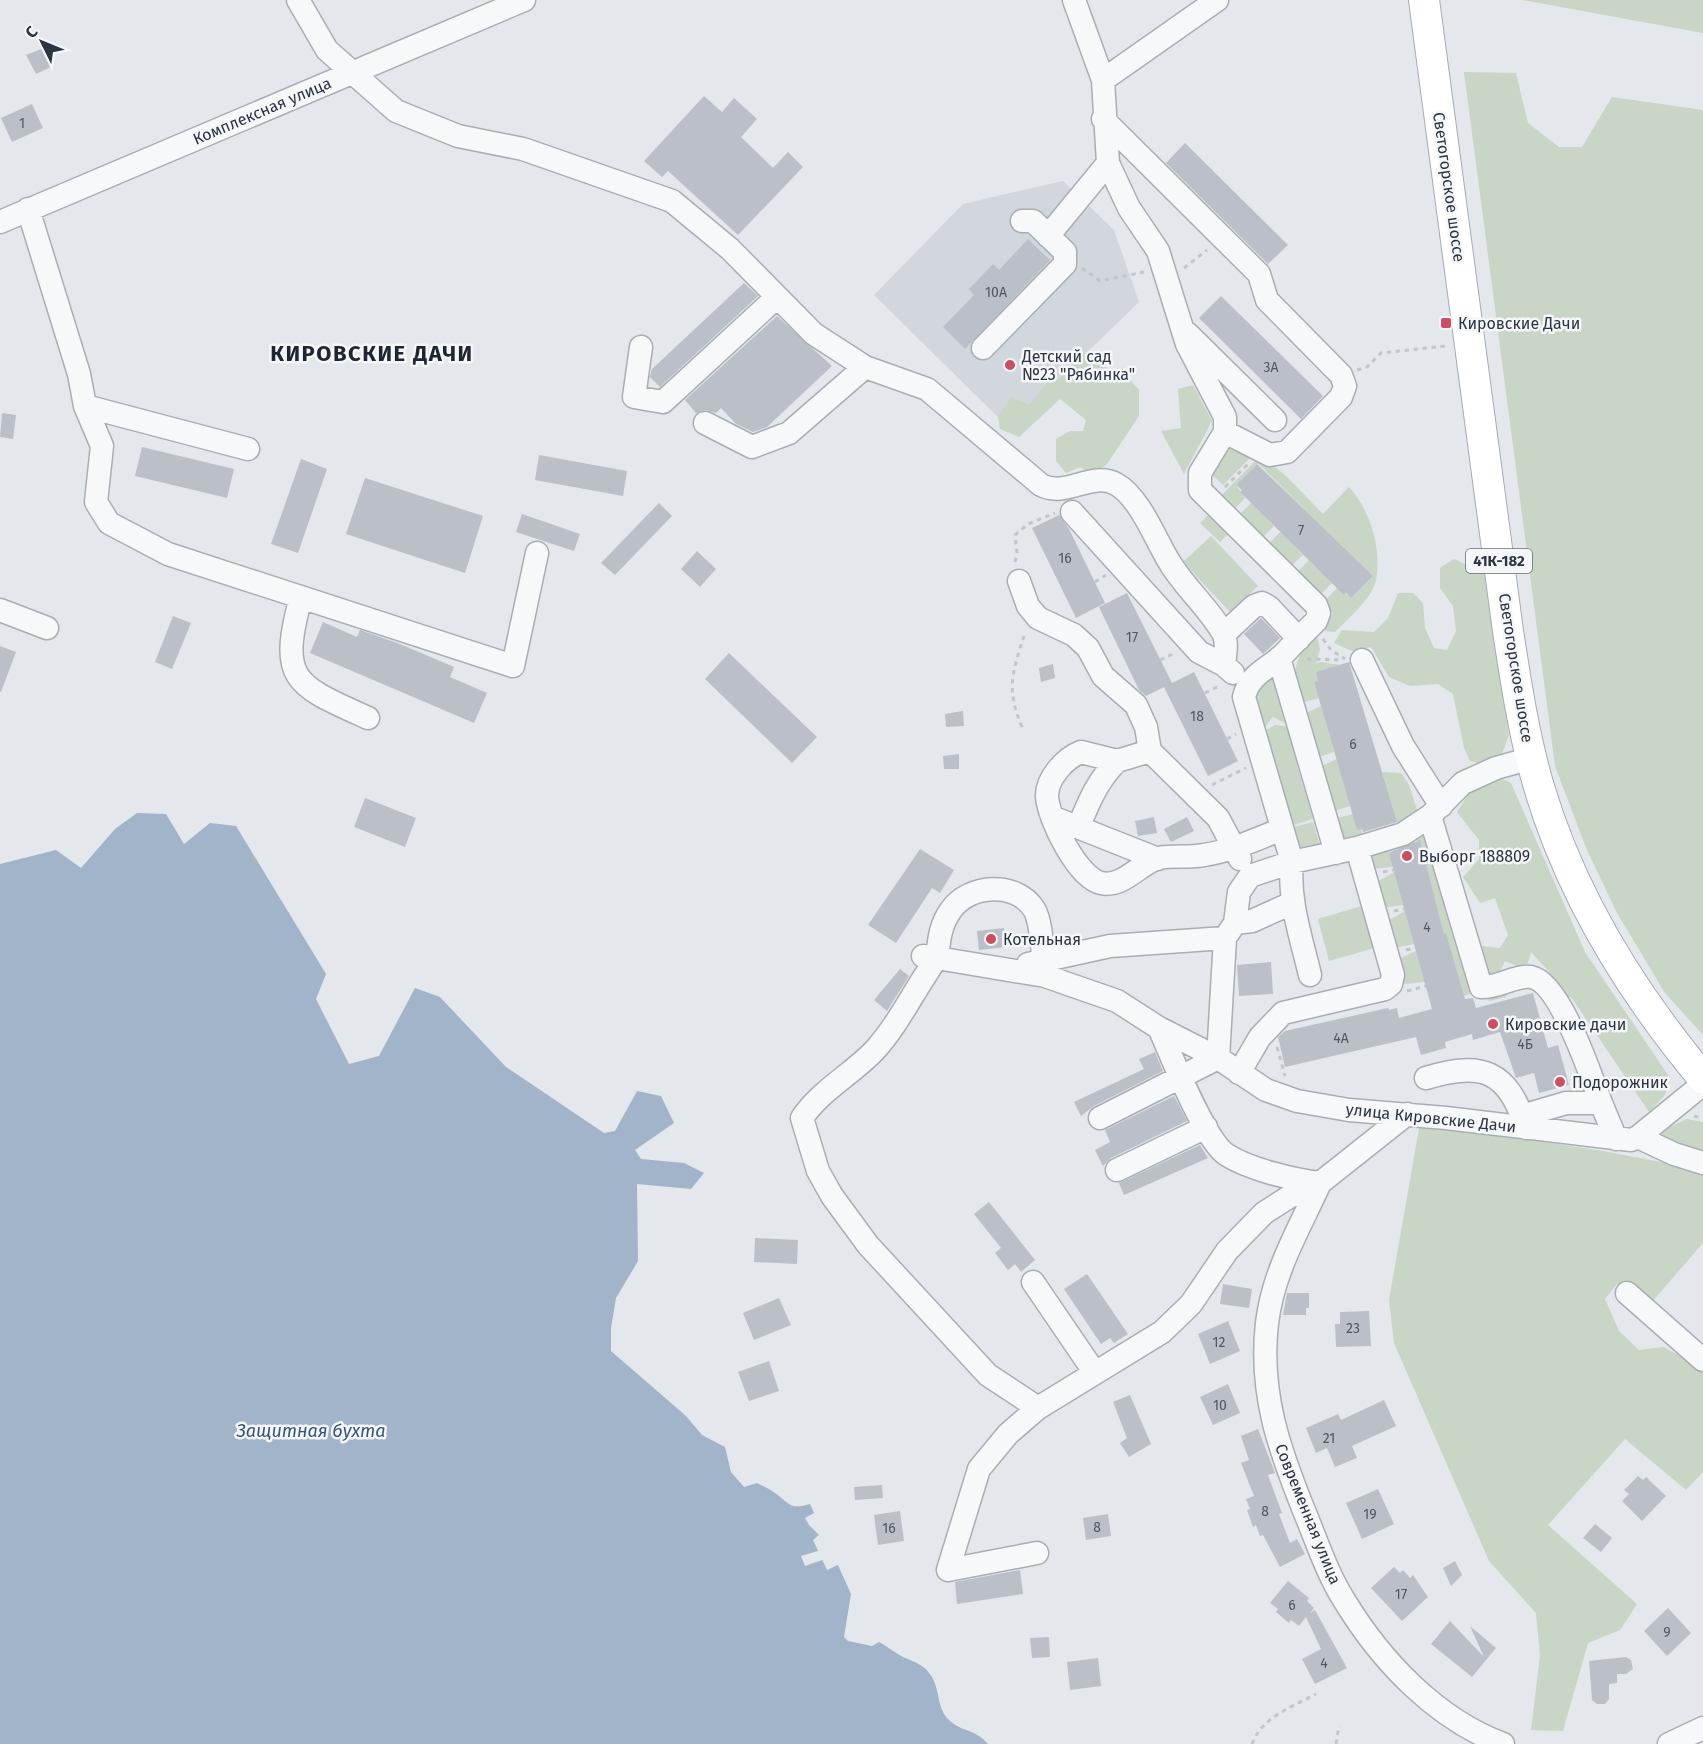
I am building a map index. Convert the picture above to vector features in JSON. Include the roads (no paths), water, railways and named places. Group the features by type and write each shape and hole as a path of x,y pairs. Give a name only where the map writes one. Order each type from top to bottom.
{"main road":[{"name":"Светогорское шоссе","path":"1424,0 1508,631 1520,711 1539,788 1569,867 1592,919 1630,982 1664,1030 1703,1078"}],"street":[{"path":"298,0 327,50 396,111 458,136 523,149 672,201 730,249 814,334 865,368 927,389 1041,485 1050,490 1061,490 1095,480 1116,484 1141,509 1171,565 1224,634 1224,665"},
{"name":"Комплексная улица","path":"0,222 524,0"},
{"path":"1074,0 1103,80 1103,119 1108,162 1129,208 1158,251 1182,328 1225,424 1270,455 1287,452 1341,397 1346,386 1341,375 1267,300 1259,274 1103,119"},
{"path":"1103,80 1217,0"},
{"path":"1048,236 1108,162"},
{"path":"27,209 79,374 85,406 102,446 96,502 109,523 168,554 513,666 537,553"},
{"path":"983,348 1065,264 1065,252 1033,221 1022,221"},
{"path":"641,347 634,397 663,402 777,297"},
{"path":"1182,328 1275,420"},
{"path":"705,423 752,447 789,433 865,368"},
{"path":"1248,394 1225,424 1200,473 1200,490 1316,605 1319,613 1316,621 1299,639 1246,685 1244,697 1292,862 1290,883 1292,903 1310,975"},
{"path":"85,406 248,449"},
{"path":"1064,512 1199,652 1224,665 1246,685"},
{"path":"1019,581 1028,606 1038,618 1074,635 1088,648 1103,676 1136,705 1146,727 1150,751 1218,818 1250,876"},
{"path":"302,597 294,623 290,659 300,681 322,697 368,717"},
{"path":"1224,634 1254,606 1262,603 1269,607 1299,639"},
{"path":"0,610 47,628"},
{"path":"1239,1073 1273,1021 1293,1010 1385,989 1391,984 1393,975 1279,658"},
{"path":"1354,660 1403,746 1435,811 1481,987 1491,987 1530,977 1542,982 1558,1001 1601,1103 1627,1138 1703,1084"},
{"path":"1150,751 1117,761 1081,752 1071,756 1051,782 1047,795 1052,817 1076,863 1088,877 1101,883 1114,884 1158,858"},
{"path":"1100,1118 1218,1058 1230,931 1239,892 1250,876 1292,862 1347,850 1403,834 1435,811 1463,783 1496,768 1532,758"},
{"path":"1079,826 1094,791 1117,761"},
{"path":"1052,817 1158,858 1204,855 1234,848 1282,830"},
{"path":"1038,1408 988,1375 868,1245 832,1196 818,1171 802,1118 810,1106 874,1050 930,957 940,929 951,909 961,899 993,889 1009,890 1023,896 1040,921 1044,968"},
{"path":"930,957 1005,969 1044,968 1110,946 1230,931 1292,903"},
{"name":"улица Кировские Дачи","path":"1044,968 1117,1001 1159,1028 1218,1058 1266,1090 1294,1100 1348,1110 1524,1122 1627,1138 1703,1163"},
{"path":"1159,1028 1206,1127 1225,1154 1292,1180 1320,1183"},
{"path":"1426,1078 1455,1069 1488,1072 1505,1083 1518,1102 1524,1122 1566,1103 1601,1103"},
{"path":"1037,1553 948,1570 979,1469 1008,1434 1038,1408 1162,1332 1191,1304 1227,1251 1264,1213 1289,1197 1320,1183 1407,1114"},
{"path":"1117,1170 1206,1127"},
{"name":"Современная улица","path":"1320,1183 1281,1266 1267,1320 1265,1346 1269,1397 1277,1441 1331,1576 1344,1601 1365,1630 1414,1687 1437,1708 1503,1744"},
{"path":"1033,1282 1095,1373"},
{"path":"1627,1293 1703,1360"},
{"path":"1674,1744 1703,1728"}],"water":[{"name":"Защитная бухта","path":"137,813 166,814 184,844 210,823 236,826 326,974 316,999 349,1064 379,1056 415,988 440,997 506,1067 604,1133 615,1131 637,1091 661,1096 674,1123 635,1150 641,1159 684,1163 704,1173 691,1189 637,1184 638,1261 616,1298 611,1328 611,1351 686,1416 702,1435 725,1447 731,1472 744,1487 757,1483 791,1505 810,1504 814,1513 805,1518 819,1535 813,1540 827,1570 838,1565 851,1594 844,1637 848,1641 872,1646 879,1642 923,1667 935,1682 945,1716 958,1727 978,1735 988,1744 0,1744 0,864 56,850 81,868 115,829"}],"place":[{"name":"Кировские Дачи","path":"1446,323"},
{"name":"Детский сад №23 \"Рябинка\"","path":"1010,365"},
{"name":"Выборг 188809","path":"1407,856"},
{"name":"Котельная","path":"991,939"},
{"name":"Кировские дачи","path":"1493,1024"},
{"name":"Подорожник","path":"1560,1082"}],"district":[{"name":"КИРОВСКИЕ ДАЧИ","path":"372,353"}]}
